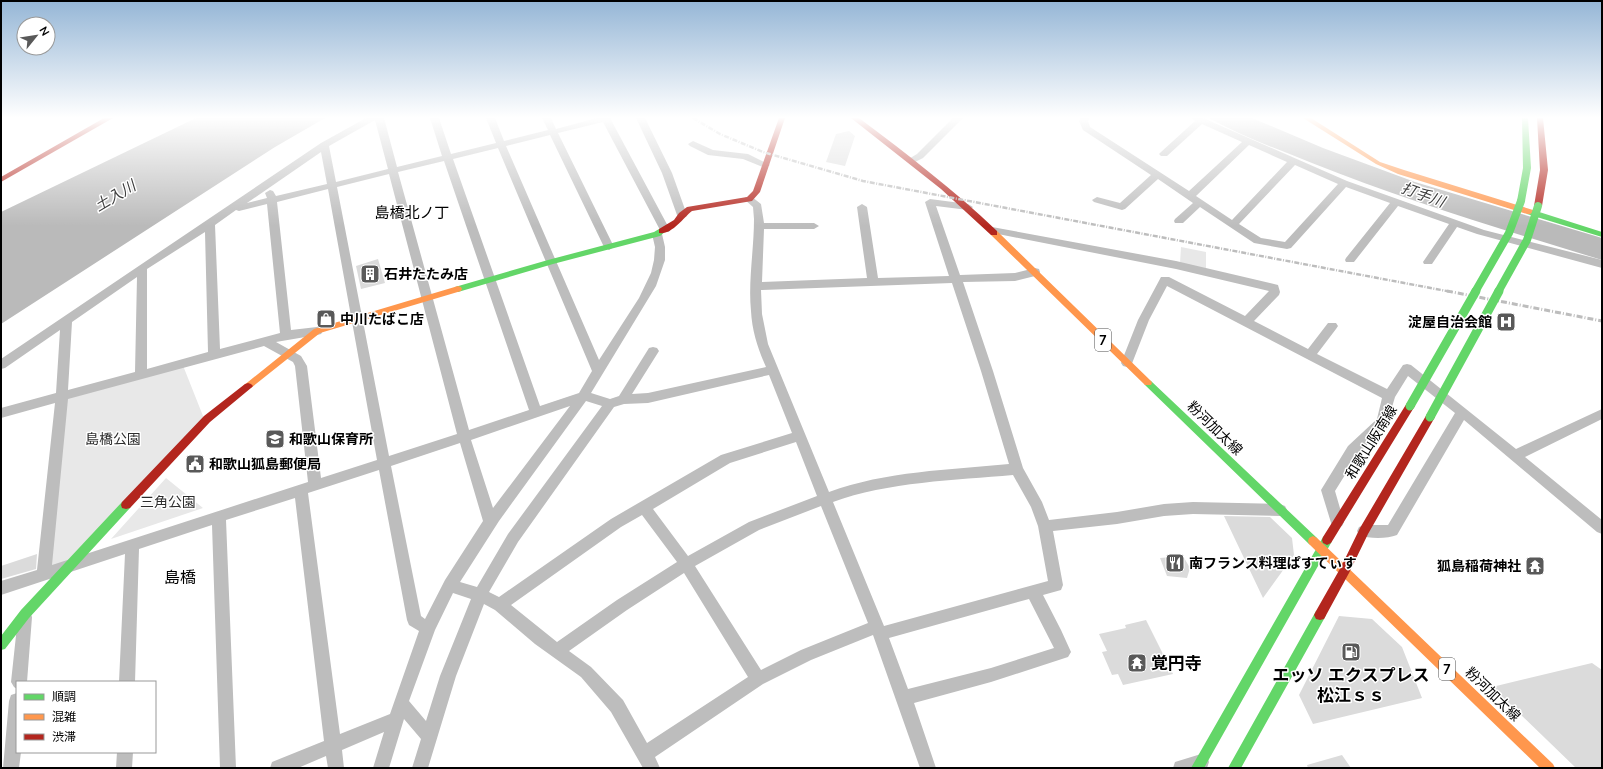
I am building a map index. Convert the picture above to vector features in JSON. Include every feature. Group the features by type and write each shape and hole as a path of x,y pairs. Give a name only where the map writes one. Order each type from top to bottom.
{"main road":[{"path":"1,180 47,154"},
{"path":"1,644 25,614 68,566 207,419 317,331 551,262 661,232 677,222 682,215 690,209 749,199 756,192 769,154"},
{"name":"粉河加太線","path":"904,154 968,207 1127,363 1280,510 1345,570 1549,768"},
{"path":"1362,154 1378,163 1401,172 1602,235"},
{"name":"和歌山阪南線","path":"1199,765 1337,522 1410,406 1509,233 1521,201 1527,168 1526,154"},
{"path":"1234,768 1345,570 1364,531 1430,417 1527,240 1538,206 1544,170 1543,154"}],"street":[{"path":"1,365 311,154"},
{"path":"326,154 414,620 427,628"},
{"path":"389,154 464,437 490,521"},
{"path":"447,154 536,412"},
{"path":"230,210 463,154"},
{"path":"504,154 598,371"},
{"path":"564,154 609,246"},
{"path":"381,768 398,712 427,628 450,585 490,521 584,396 654,280 660,254 661,232 623,154"},
{"path":"658,154 667,173 682,215"},
{"path":"721,154 745,156 765,165"},
{"path":"912,160 922,154"},
{"path":"1125,154 1258,241 1287,246 1344,183"},
{"path":"1190,196 1235,154"},
{"path":"1276,154 1344,183 1481,232 1602,264"},
{"path":"1233,224 1293,161"},
{"path":"1097,200 1122,207 1157,175"},
{"path":"268,184 272,200 286,335"},
{"path":"749,199 758,206 760,226 756,310 762,344 878,631 904,698 928,768"},
{"path":"644,754 758,678 806,655 878,631 1056,585 1045,526 1037,506 1016,469 987,371 930,202 968,207"},
{"path":"1350,260 1396,202"},
{"path":"1179,221 1199,203"},
{"path":"862,207 873,282"},
{"path":"1428,262 1455,223"},
{"path":"210,224 214,354"},
{"path":"760,226 814,226"},
{"path":"992,230 1176,265 1274,288 1275,292 1246,322"},
{"path":"141,375 142,268"},
{"path":"756,286 1015,277 1035,272"},
{"path":"1127,363 1146,313 1165,280 1389,396"},
{"path":"44,573 62,396 66,322"},
{"path":"1310,355 1332,326"},
{"path":"1,413 266,340 286,335 317,331"},
{"path":"266,340 297,359 300,366 315,485"},
{"path":"623,398 654,351"},
{"path":"1337,522 1328,490 1353,450 1383,421 1389,396 1407,368 1516,455 1602,528"},
{"path":"420,768 448,676 480,595 513,538 610,404 623,398 648,398 773,370"},
{"path":"1,588 464,437 584,396 610,404"},
{"path":"1364,531 1392,531 1462,412"},
{"path":"1516,455 1602,414"},
{"path":"500,605 616,523 726,458 800,436"},
{"path":"557,651 622,605 686,564 754,526 850,490 912,478 1016,469"},
{"path":"301,489 332,746 336,768"},
{"path":"644,507 686,564 758,678"},
{"path":"1045,526 1116,518 1164,510 1194,508 1280,510"},
{"path":"219,516 228,768"},
{"path":"127,681 132,546"},
{"path":"450,585 480,595 500,605 540,639 586,672 617,706 652,768"},
{"path":"904,698 991,675 1063,652 1056,635 1033,591"},
{"path":"19,681 25,614"},
{"path":"11,768 16,712"},
{"path":"398,712 429,737"},
{"path":"278,768 332,746 398,712"},
{"path":"124,768 125,753"},
{"path":"1182,768 1199,765"}],"green space":[{"path":"1181,247 1206,252 1206,269 1180,263"},
{"name":"島橋公園","path":"182,363 205,421 68,566 44,573 62,396"},
{"name":"三角公園","path":"166,478 203,508 111,539"}],"water":[{"name":"土入川","path":"122,154 264,154 1,324 1,212"},
{"name":"打手川","path":"1289,154 1339,154 1415,182 1602,238 1602,260 1529,238 1348,177"}],"building":[{"path":"829,154 849,154 845,166 826,162"},
{"name":"石井たたみ店","path":"378,259 385,283 361,289 356,266"},
{"path":"1224,516 1270,517 1292,538 1294,555 1263,598"},
{"path":"37,554 36,569 1,579 1,566"},
{"name":"南フランス料理ぱすてぃす","path":"1183,556 1190,568 1187,578 1167,576 1160,558"},
{"path":"1339,616 1372,619 1402,647 1422,698 1313,724 1299,695"},
{"name":"覚円寺","path":"1146,620 1173,674 1123,685 1118,674 1112,675 1102,652 1107,651 1099,634 1126,628 1125,625"},
{"path":"1592,663 1602,670 1602,768 1576,768 1492,687"},
{"path":"1342,755 1351,768 1308,768 1307,765"}],"railway":[{"path":"770,154 863,181 1452,292"},
{"path":"1447,291 1602,321"}],"traffic: fast":[{"path":"1521,201 1527,168 1526,154"},
{"path":"1410,406 1509,233 1521,201"},
{"path":"1430,417 1527,240 1538,206"},
{"path":"1530,212 1602,235"},
{"path":"458,289 551,262 657,234 662,231"},
{"path":"1148,383 1313,541"},
{"path":"1,645 25,614 126,505"},
{"path":"1197,768 1327,540"},
{"path":"1234,768 1320,615"}],"traffic: slow":[{"path":"1363,154 1378,163 1401,172 1530,212"},
{"path":"994,233 1148,383"},
{"path":"248,386 317,331 458,289"},
{"path":"1313,541 1549,768"}],"traffic: jam":[{"path":"1,180 47,154"},
{"path":"662,231 677,222 682,215 690,209 749,199 756,192 769,154"},
{"path":"901,154 944,187 994,233"},
{"path":"1538,206 1544,170 1543,154"},
{"path":"126,505 207,419 248,386"},
{"path":"1327,540 1410,406"},
{"path":"1320,615 1345,570 1364,531 1430,417"}],"place":[{"name":"石井たたみ店","path":"370,274"},
{"name":"中川たばこ店","path":"326,319"},
{"name":"淀屋自治会館","path":"1506,322"},
{"name":"和歌山保育所","path":"275,439"},
{"name":"和歌山狐島郵便局","path":"195,464"},
{"name":"南フランス料理ぱすてぃす","path":"1175,563"},
{"name":"狐島稲荷神社","path":"1535,566"},
{"name":"エッソ エクスプレス 松江ｓｓ","path":"1351,652"},
{"name":"覚円寺","path":"1137,663"}],"district":[{"name":"島橋北ノ丁","path":"412,213"},
{"name":"島橋","path":"180,577"}]}
